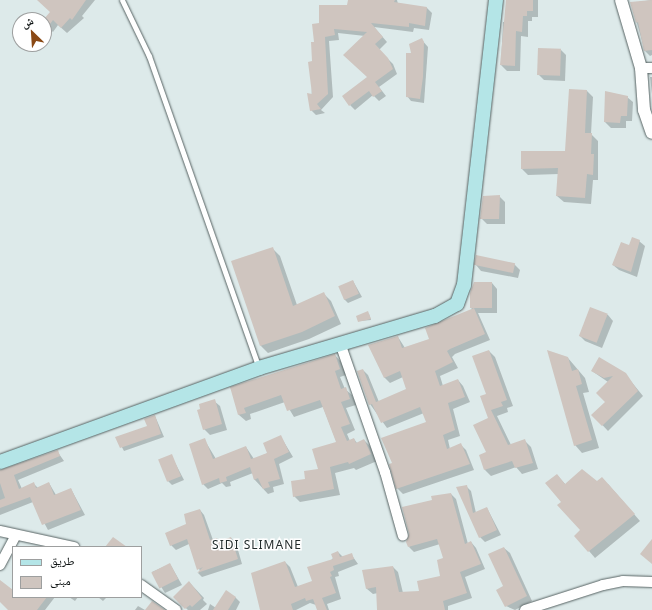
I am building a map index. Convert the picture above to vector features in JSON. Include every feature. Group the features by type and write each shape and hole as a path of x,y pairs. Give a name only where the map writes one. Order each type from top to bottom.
{"main road":[{"path":"0,462 259,368 435,316 456,304 464,285 496,0"}],"street":[{"path":"622,0 647,68 644,110 652,133"},
{"path":"340,343 385,472 403,536"},
{"path":"0,531 70,546"},
{"path":"0,565 16,534"},
{"path":"525,610 603,585 623,581 652,582"},
{"path":"142,586 176,610"}],"lane":[{"path":"122,0 149,56 259,368"}],"building":[{"path":"37,0 86,0 72,20 70,18 61,28 53,20 52,21 52,12 50,12"},
{"path":"348,0 395,0 394,2 427,7 425,26 409,23 409,27 371,23 383,37 375,44 388,58 393,69 375,82 382,91 373,97 369,91 349,106 342,96 367,77 343,55 367,32 334,29 335,35 325,37 328,94 317,104 321,109 310,111 307,93 312,94 308,62 312,61 311,42 314,42 312,24 319,23 319,5 347,5"},
{"path":"506,0 533,0 533,11 527,11 527,16 523,16 522,32 516,31 515,66 500,65"},
{"path":"652,0 652,50 644,51 638,22 636,23 630,2"},
{"path":"422,38 424,42 423,77 420,99 406,97 406,53 411,53 409,44"},
{"path":"538,48 561,49 560,76 537,75"},
{"path":"569,89 587,90 585,133 592,133 591,154 594,154 593,175 587,174 585,198 556,196 558,168 521,169 521,151 565,151"},
{"path":"605,91 628,96 627,116 621,116 620,123 604,122"},
{"path":"500,195 499,219 480,219 483,196"},
{"path":"632,237 640,240 631,272 612,265 621,242 629,245"},
{"path":"273,247 293,306 324,292 335,316 302,332 260,346 231,261"},
{"path":"476,255 515,263 513,273 474,265"},
{"path":"353,280 359,294 344,300 338,286"},
{"path":"474,282 492,282 492,308 470,308 470,293"},
{"path":"590,307 608,314 597,343 579,336"},
{"path":"474,308 485,334 447,351 453,362 435,371 440,386 458,379 465,397 448,403 455,430 443,435 447,449 461,443 470,464 396,489 389,464 392,463 381,438 426,422 420,407 381,423 372,404 369,405 357,371 363,369 376,402 406,389 400,371 384,378 368,345 398,336 402,348 429,339 425,328"},
{"path":"368,311 371,319 358,322 356,316"},
{"path":"489,350 507,400 501,402 503,406 491,410 508,445 525,439 533,463 515,468 512,461 484,470 479,455 486,452 473,425 488,418 480,396 486,394 472,356"},
{"path":"547,350 568,357 572,371 578,369 582,384 576,386 592,440 574,446"},
{"path":"335,354 340,369 335,371 341,389 346,387 350,399 341,402 350,424 341,427 347,441 354,438 356,443 364,439 371,454 349,464 348,462 330,467 334,489 293,497 291,481 305,479 304,471 318,469 312,449 336,442 320,400 287,411 281,395 244,408 246,413 238,415 230,387"},
{"path":"599,357 626,373 638,391 602,426 591,415 605,402 596,393 613,376 604,378 591,371"},
{"path":"215,399 222,424 203,430 197,410 200,409 199,404"},
{"path":"155,415 161,434 120,448 115,437 147,426 144,419"},
{"path":"281,435 289,452 274,459 280,479 268,482 270,487 263,489 258,478 254,480 250,467 226,477 227,481 220,483 219,478 202,485 189,444 205,438 213,459 246,446 251,459 267,453 263,443"},
{"path":"58,450 60,456 14,475 19,489 34,482 36,488 49,482 54,495 71,488 81,510 42,525 30,497 0,508 0,500 5,498 0,483 0,470"},
{"path":"172,454 181,476 167,482 158,460"},
{"path":"582,469 597,481 602,477 635,514 588,552 574,536 580,530 557,505 561,502 545,483 557,474 565,484"},
{"path":"467,485 473,513 487,507 497,530 479,538 456,487"},
{"path":"451,493 465,544 471,541 481,564 460,572 467,593 443,601 445,610 377,610 376,587 366,589 362,570 393,566 399,592 419,591 417,581 440,576 437,560 443,558 437,539 408,547 406,542 409,534 402,507 432,500 431,496"},
{"path":"200,509 210,540 217,538 218,542 231,537 238,559 197,573 203,567 197,570 187,539 170,546 165,533 186,524 184,514"},
{"path":"113,537 126,546 106,546"},
{"path":"652,539 652,564 640,554"},
{"path":"504,547 527,596 505,607 496,590 503,586 488,554"},
{"path":"338,551 340,557 352,553 354,559 333,566 334,570 330,572 332,576 330,577 336,593 322,598 327,610 317,610 313,599 306,601 305,598 291,604 293,610 260,610 251,573 285,561 295,587 312,581 307,567 333,559 331,554"},
{"path":"170,563 178,579 159,589 151,573"},
{"path":"0,580 12,589 12,598 46,598 37,610 8,610 0,602"},
{"path":"189,581 202,598 192,607 190,605 185,609 173,597"},
{"path":"226,590 236,597 228,610 213,610"},
{"path":"152,601 165,610 145,610"}],"district":[{"name":"SIDI SLIMANE","path":"257,545"}]}
